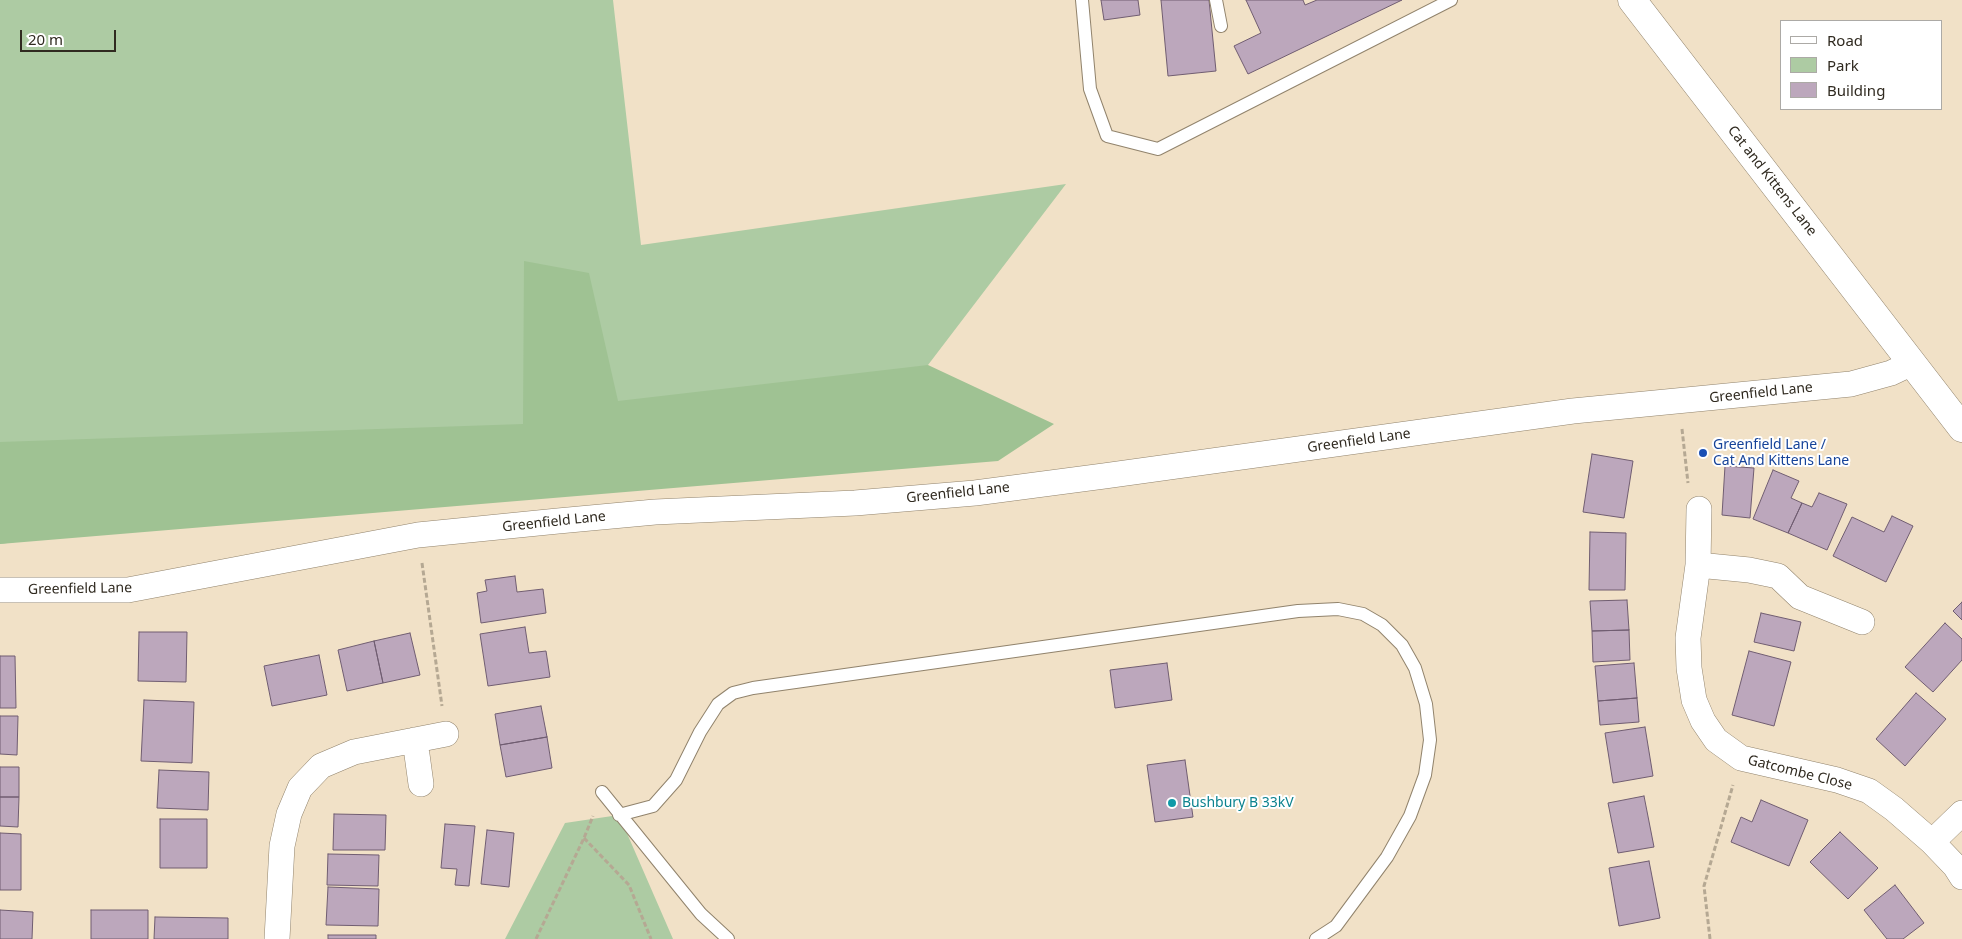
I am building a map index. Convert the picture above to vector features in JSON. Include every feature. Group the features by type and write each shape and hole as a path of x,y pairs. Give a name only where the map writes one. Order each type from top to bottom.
{"street":[{"name":"Cat and Kittens Lane","path":"1632,0 1962,428"},
{"name":"Greenfield Lane","path":"0,590 128,590 418,536 655,512 855,503 975,493 1574,411 1851,384 1891,373 1912,363"},
{"name":"Gatcombe Close","path":"1699,509 1698,566 1688,638 1689,668 1694,700 1703,721 1716,740 1741,758 1837,780 1869,791 1894,809 1932,842 1955,866 1962,877"},
{"path":"1698,566 1749,570 1778,576 1800,597 1862,622"},
{"path":"277,939 282,846 289,814 300,788 321,766 354,752 446,734"},
{"path":"415,740 421,784"},
{"path":"1932,842 1962,813"}],"lane":[{"path":"1082,0 1090,89 1107,136 1158,149 1451,0"},
{"path":"1216,0 1221,26"},
{"path":"619,815 653,806 676,780 700,732 718,704 733,693 753,688 1298,611 1338,609 1362,614 1382,625 1402,645 1415,668 1426,704 1430,740 1425,775 1410,816 1387,857 1336,926 1316,939"},
{"path":"602,792 701,914 728,939"}],"path":[{"path":"1678,401 1689,495 1699,509"},
{"path":"418,536 446,734"},
{"path":"1710,939 1704,886 1741,758"},
{"path":"536,939 584,838 629,885 651,939"}],"green space":[{"path":"0,0 613,0 641,245 1066,184 883,424 0,544"},
{"path":"524,261 589,273 618,401 928,365 1054,424 998,461 0,544 0,442 523,424"},
{"path":"619,815 673,939 505,939 565,823"}],"building":[{"path":"1101,0 1138,0 1140,15 1104,20"},
{"path":"1161,0 1209,0 1216,71 1168,76"},
{"path":"1246,0 1303,0 1305,5 1317,0 1402,0 1248,74 1234,46 1261,33"},
{"path":"1592,454 1633,461 1624,518 1583,512"},
{"path":"1725,466 1754,468 1750,518 1722,515"},
{"path":"1773,470 1799,481 1791,498 1802,503 1788,533 1753,519"},
{"path":"1819,493 1847,504 1827,550 1788,533 1802,503 1812,507"},
{"path":"1892,516 1913,526 1886,582 1833,556 1852,517 1884,532"},
{"path":"1590,532 1626,533 1625,590 1589,590"},
{"path":"515,576 517,592 543,589 546,613 481,623 477,593 487,591 485,580"},
{"path":"1627,600 1629,630 1592,631 1590,601"},
{"path":"1962,602 1962,620 1953,611"},
{"path":"1761,613 1801,622 1794,651 1754,642"},
{"path":"1945,623 1962,639 1962,660 1933,692 1905,667"},
{"path":"525,627 529,653 546,651 550,677 488,686 480,634"},
{"path":"1629,630 1630,660 1593,662 1592,631"},
{"path":"139,632 187,632 186,682 138,681"},
{"path":"410,633 420,675 383,683 374,641"},
{"path":"374,641 383,683 347,691 338,650"},
{"path":"1749,651 1791,662 1774,726 1732,715"},
{"path":"319,655 327,695 272,706 264,666"},
{"path":"0,656 15,656 16,708 0,708"},
{"path":"1167,663 1172,700 1115,708 1110,670"},
{"path":"1634,663 1637,698 1598,701 1595,666"},
{"path":"1916,693 1946,719 1905,766 1876,739"},
{"path":"1637,698 1639,722 1600,725 1598,701"},
{"path":"144,700 194,702 192,763 141,761"},
{"path":"541,706 547,737 500,745 495,714"},
{"path":"0,716 18,716 17,755 0,754"},
{"path":"1645,727 1653,776 1613,783 1605,733"},
{"path":"547,737 552,768 506,777 500,745"},
{"name":"Bushbury B 33kV","path":"1185,760 1193,817 1155,822 1147,765"},
{"path":"0,767 19,767 19,797 0,797"},
{"path":"159,770 209,772 208,810 157,808"},
{"path":"1644,796 1654,847 1618,853 1608,803"},
{"path":"0,797 19,797 18,827 0,826"},
{"path":"1761,800 1808,820 1789,866 1731,842 1741,817 1752,822"},
{"path":"334,814 386,815 385,850 333,850"},
{"path":"160,819 207,819 207,868 160,868"},
{"path":"445,824 475,826 469,886 455,885 457,869 441,868"},
{"path":"487,830 514,833 509,887 481,884"},
{"path":"1840,832 1878,868 1848,899 1810,862"},
{"path":"0,833 21,834 21,890 0,890"},
{"path":"328,854 379,855 378,886 327,885"},
{"path":"1649,861 1660,918 1619,926 1609,868"},
{"path":"1895,885 1924,923 1903,939 1887,939 1864,910"},
{"path":"328,887 379,889 378,926 326,925"},
{"path":"0,910 33,912 32,939 0,939"},
{"path":"91,910 148,910 148,939 91,939"},
{"path":"155,917 228,918 228,939 154,939"},
{"path":"328,935 376,935 376,939 328,939"}],"place":[{"name":"Greenfield Lane / Cat And Kittens Lane","path":"1703,453"},
{"name":"Bushbury B 33kV","path":"1172,803"}]}
